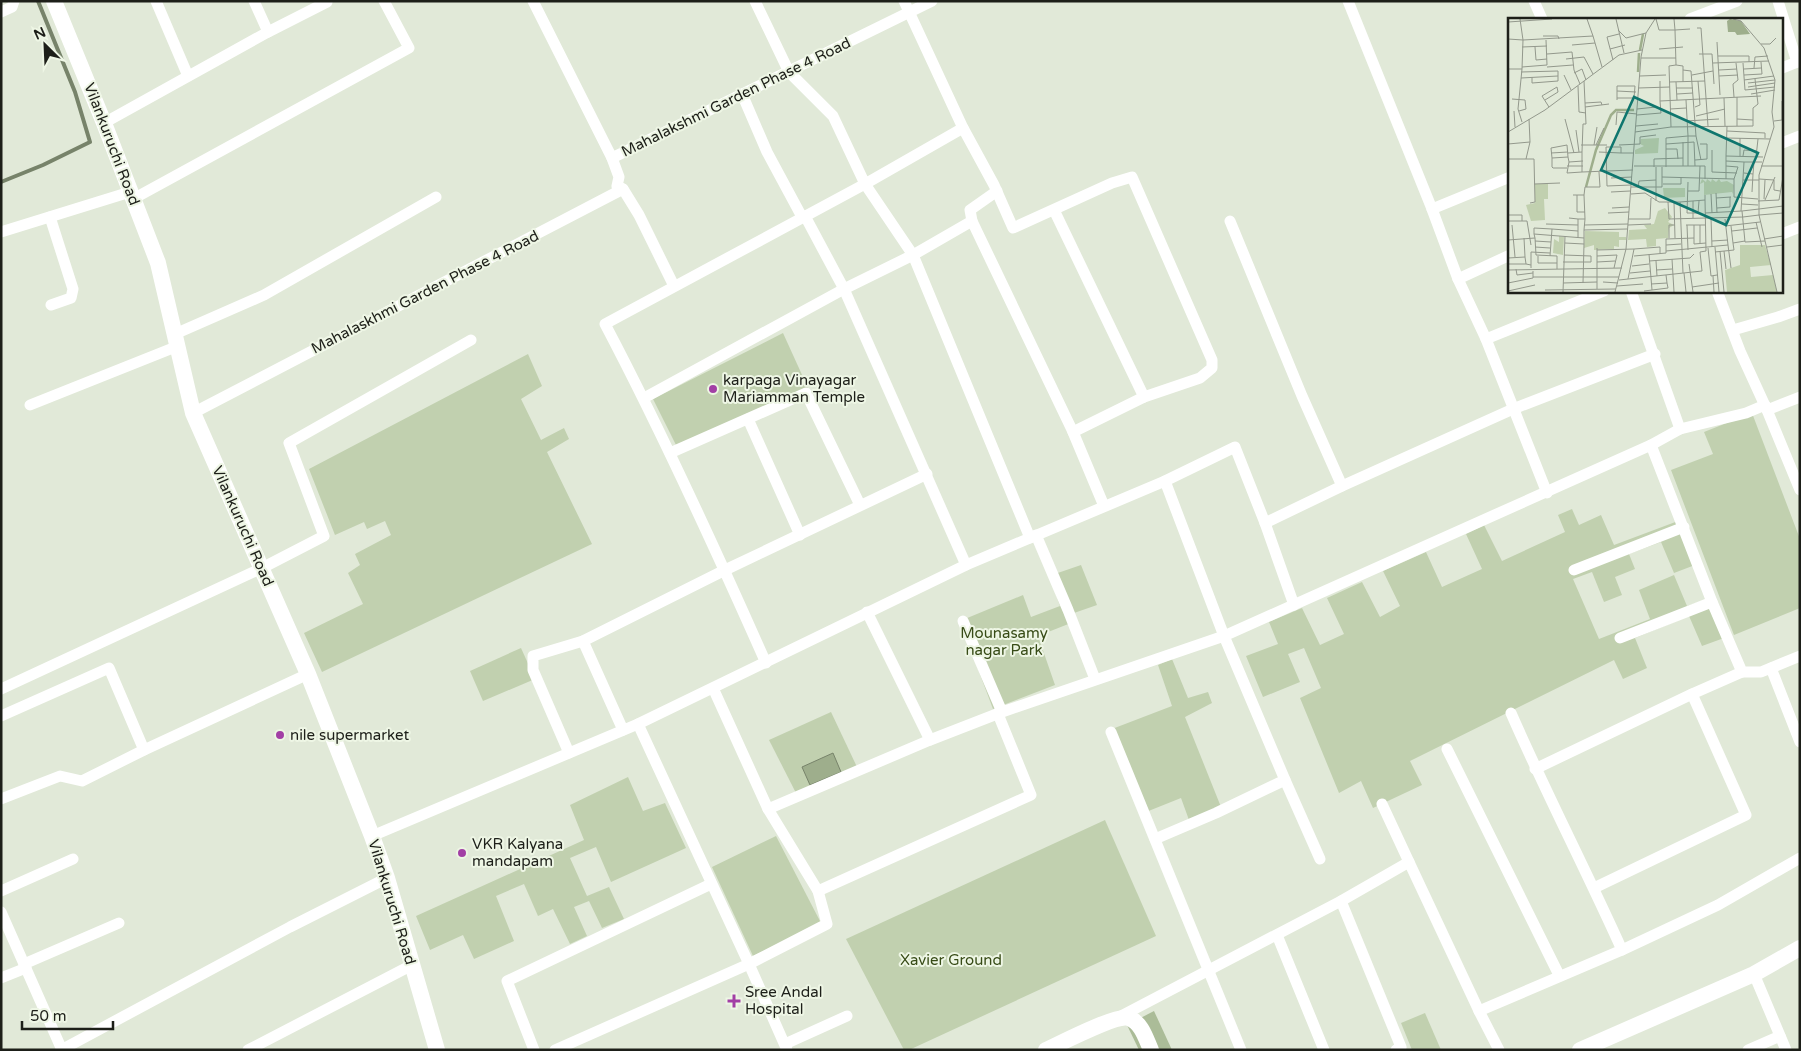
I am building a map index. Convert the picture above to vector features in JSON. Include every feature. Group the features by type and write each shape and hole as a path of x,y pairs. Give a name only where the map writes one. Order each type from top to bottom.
{"main road":[{"name":"Vilankuruchi Road","path":"54,1 158,263 193,413 308,674 372,836 387,878 437,1050"},
{"path":"1580,1050 1754,974 1800,948"},
{"path":"1052,1049 1114,1019 1129,1018 1140,1026 1151,1050"}],"street":[{"path":"1,12 12,7 14,1"},
{"path":"156,1 188,76"},
{"path":"254,1 268,32"},
{"path":"1,232 132,195 409,48 384,1"},
{"name":"Mahalakshmi Garden Phase 4 Road","path":"533,1 612,158 789,72 907,6 932,1"},
{"path":"1348,1 1458,278 1486,340 1546,492"},
{"path":"1534,1 1542,18"},
{"path":"1693,18 1737,1"},
{"path":"1778,1 1784,18"},
{"path":"104,123 268,32 327,2"},
{"path":"760,3 789,72 833,116 865,184 913,255 1033,536 1068,610 1095,679"},
{"path":"907,6 963,128 997,191 1013,228 1112,183 1132,177 1212,360 1212,368 1200,378 1144,398 1073,432"},
{"path":"1784,19 1798,61 1784,67"},
{"path":"742,94 767,152 844,290 966,565"},
{"path":"766,662 644,398 605,324 865,184 963,128"},
{"path":"1784,142 1800,136"},
{"path":"612,158 620,177 617,186 623,189 639,215 674,286"},
{"path":"1432,209 1508,178"},
{"name":"Mahalaskhmi Garden Phase 4 Road","path":"193,413 623,189"},
{"path":"997,191 970,210 972,221 1073,432 1104,506"},
{"path":"30,405 176,340 264,295 436,197"},
{"path":"1054,210 1144,398"},
{"path":"50,217 73,289 71,298 51,305"},
{"path":"644,398 913,255 972,221"},
{"path":"1230,221 1302,396 1342,486"},
{"path":"1784,233 1800,227"},
{"path":"1458,278 1508,257"},
{"path":"1486,340 1602,292"},
{"path":"1632,292 1680,429"},
{"path":"1718,292 1732,330 1799,486"},
{"path":"1732,330 1800,309"},
{"path":"1,689 262,568 324,536 289,443 471,340"},
{"path":"1265,523 1513,409 1654,354"},
{"path":"670,453 806,393 860,505"},
{"path":"768,809 930,740 1000,713 1224,636 1651,445 1680,429 1766,408 1800,397"},
{"path":"748,420 800,536"},
{"path":"1651,445 1712,602 1742,672"},
{"path":"372,836 638,724 966,565 1164,481 1235,447 1265,523 1294,605"},
{"path":"569,753 533,670 533,656 583,641 725,570 927,474"},
{"path":"1164,481 1224,636 1320,859"},
{"path":"1574,570 1684,528"},
{"path":"1620,638 1712,602"},
{"path":"868,612 930,740"},
{"path":"818,891 1031,795 963,621"},
{"path":"583,641 623,730"},
{"path":"1535,769 1742,672 1761,672 1800,656"},
{"path":"1,716 108,668 144,750"},
{"path":"1771,668 1800,742"},
{"path":"1,799 60,776 82,781 308,674"},
{"path":"555,1050 749,964 827,924 818,891 768,809 713,688"},
{"path":"1594,888 1746,815 1692,694"},
{"path":"1511,713 1535,769 1594,888 1622,950"},
{"path":"638,724 786,1047 847,1016"},
{"path":"1111,732 1241,1050"},
{"path":"1447,749 1559,975"},
{"path":"1155,839 1216,813 1285,780"},
{"path":"1382,804 1499,1050"},
{"path":"1479,1011 1559,975 1622,950 1718,905 1800,858"},
{"path":"1,891 73,859"},
{"path":"1114,1019 1341,901 1409,862"},
{"path":"1,912 62,1050 290,927 387,878"},
{"path":"534,1050 506,981 711,884"},
{"path":"1341,901 1401,1047 1396,1050"},
{"path":"1,978 120,923"},
{"path":"1277,935 1324,1050"},
{"path":"1570,1050 1750,969 1800,941"},
{"path":"248,1050 412,965"},
{"path":"1754,974 1786,1050"},
{"path":"1748,1050 1780,1036"}],"green space":[{"path":"783,333 808,388 676,445 653,399"},
{"path":"528,354 542,386 521,399 541,440 564,428 569,439 547,452 592,544 322,672 304,633 363,604 348,573 360,565 355,554 391,535 385,521 367,529 364,522 335,535 309,469"},
{"path":"1752,413 1800,539 1800,608 1734,635 1671,470 1713,454 1704,432"},
{"path":"1572,509 1579,525 1601,515 1614,545 1678,521 1695,565 1674,573 1661,542 1629,554 1635,569 1615,577 1622,595 1604,602 1592,572 1573,579 1599,639 1650,619 1639,590 1674,575 1687,606 1708,599 1724,638 1702,646 1689,616 1635,638 1647,668 1623,679 1614,660 1410,761 1422,785 1373,808 1361,781 1339,793 1300,698 1321,688 1304,648 1288,654 1300,682 1263,697 1246,656 1278,644 1269,622 1302,608 1320,645 1344,634 1327,598 1362,582 1380,617 1400,606 1383,571 1426,552 1442,587 1482,569 1466,534 1484,525 1502,561 1565,532 1558,515"},
{"name":"Mounasamy nagar Park","path":"1081,565 1097,605 1074,613 1076,621 1038,636 1055,685 993,709 960,621 1023,595 1031,617 1060,606 1049,576"},
{"path":"521,648 535,679 483,701 470,671"},
{"path":"1172,659 1188,698 1208,692 1212,703 1185,717 1221,807 1189,820 1181,798 1146,812 1112,729 1172,706 1158,665"},
{"path":"831,712 857,767 796,793 769,740"},
{"path":"628,777 643,811 665,803 686,848 611,882 596,847 570,858 587,896 609,887 624,919 602,928 589,901 574,907 587,936 570,944 553,909 538,916 524,884 496,896 514,941 474,959 463,935 430,950 416,916 584,840 570,805"},
{"name":"Xavier Ground","path":"1105,820 1156,936 909,1050 904,1050 846,939"},
{"path":"776,836 821,923 753,956 712,867"},
{"path":"1425,1013 1441,1050 1412,1050 1401,1023"}],"shaded area":[{"path":"833,753 841,772 810,785 802,767"},
{"path":"1154,1011 1172,1050 1139,1050 1127,1025"}],"waterway":[{"path":"1,182 43,165 90,142 75,92 38,1"}],"place":[{"name":"karpaga Vinayagar Mariamman Temple","path":"713,389"},
{"name":"nile supermarket","path":"280,735"},
{"name":"VKR Kalyana mandapam","path":"462,853"},
{"name":"Sree Andal Hospital","path":"734,1001"}]}
